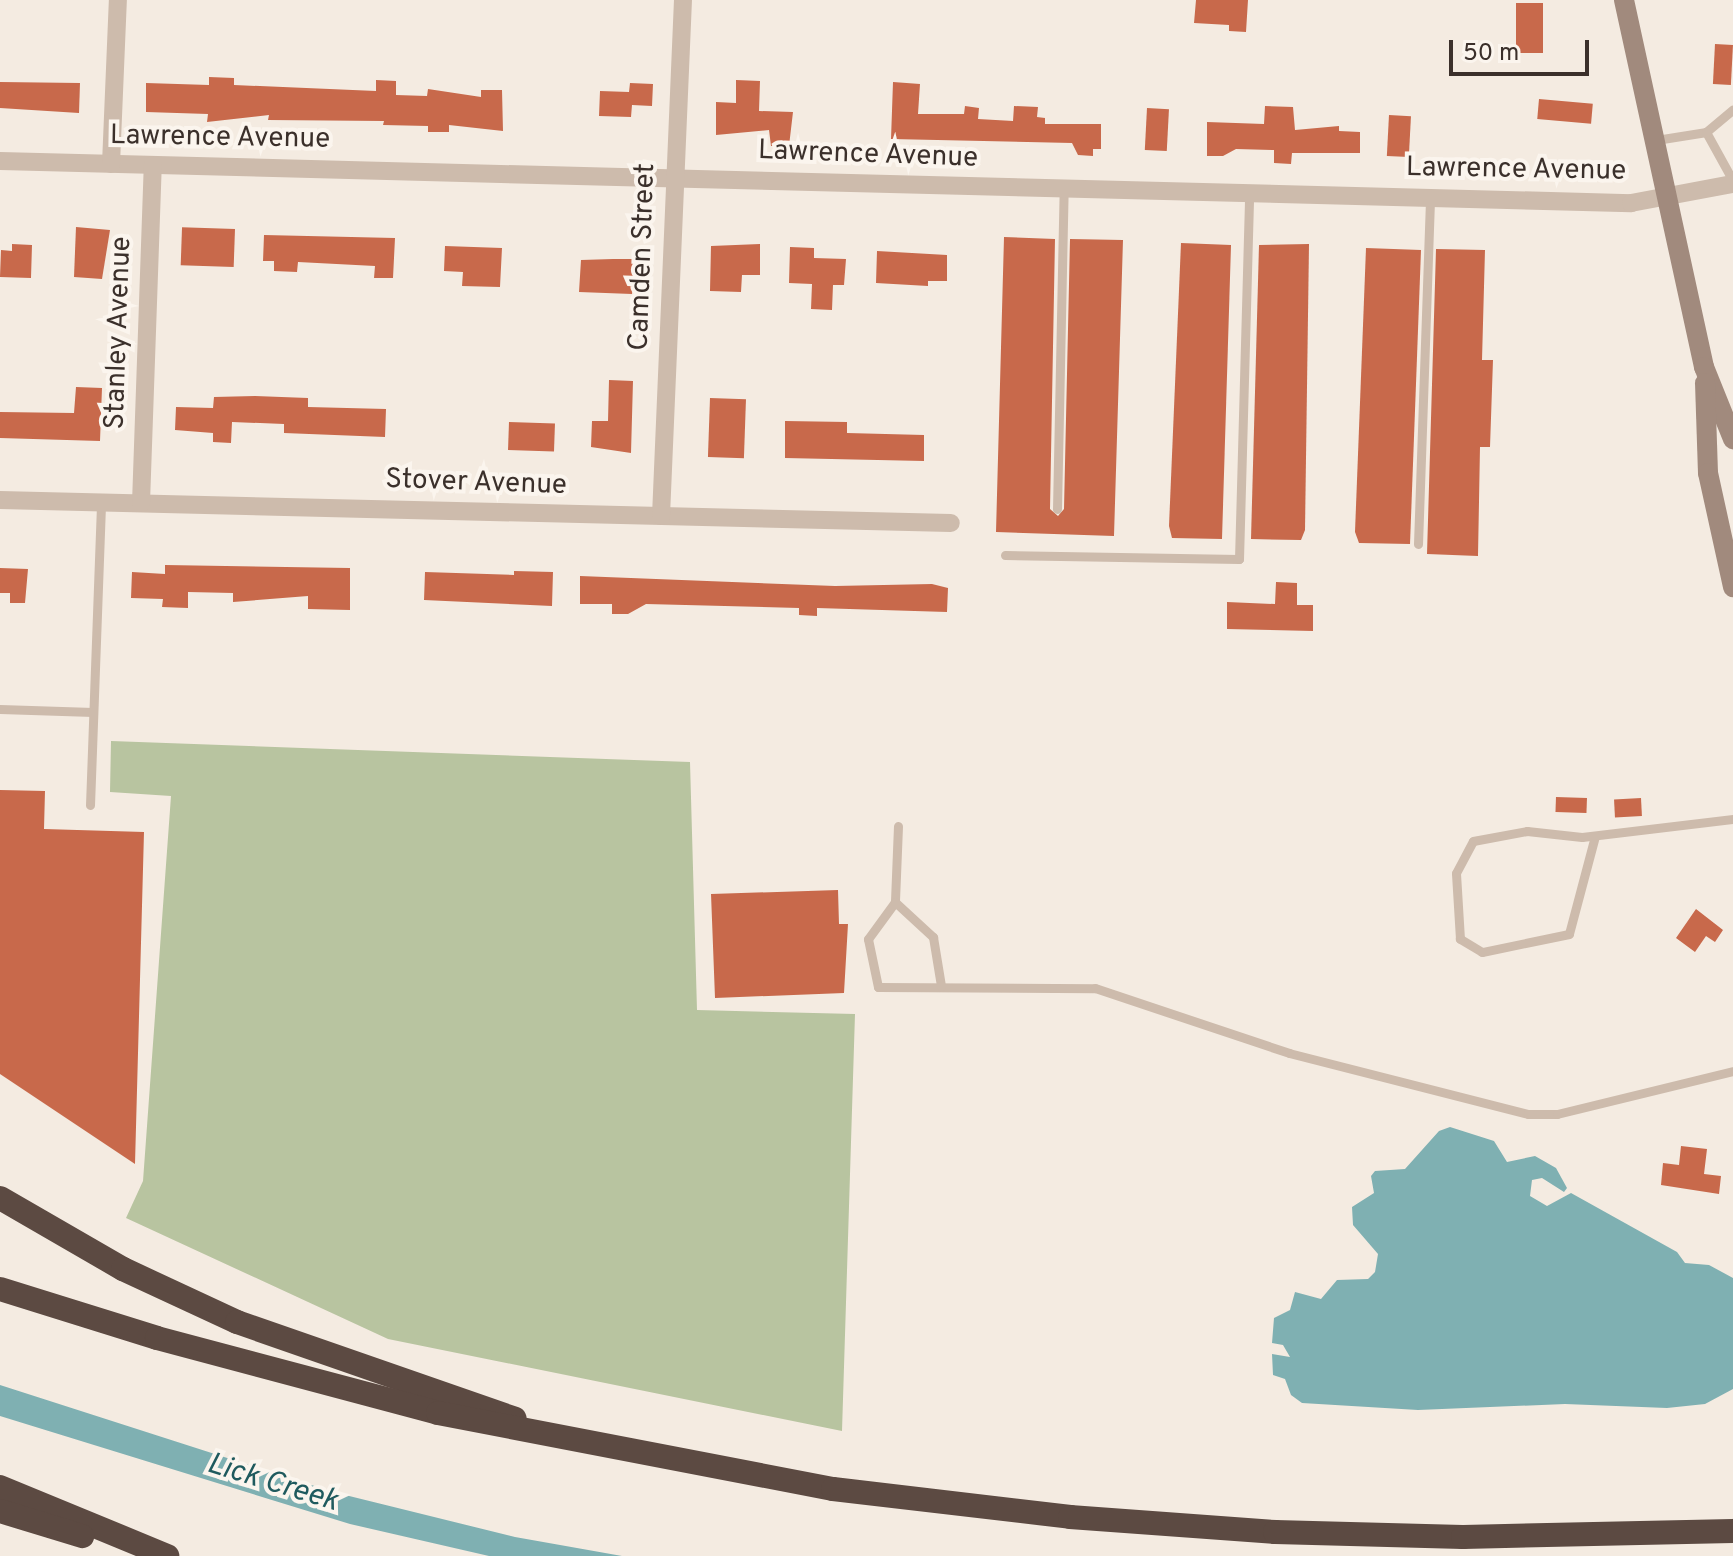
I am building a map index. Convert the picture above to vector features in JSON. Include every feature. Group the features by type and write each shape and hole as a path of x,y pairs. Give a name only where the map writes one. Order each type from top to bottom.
{"highway":[{"path":"0,1198 123,1269 237,1322 371,1372 481,1404 557,1437"},
{"path":"0,1289 249,1364 438,1413 833,1489 1139,1523 1463,1537 1733,1531"},
{"path":"0,1487 167,1556"},
{"path":"0,1511 148,1556"}],"main road":[{"path":"1624,0 1704,367 1708,473 1733,587"},
{"path":"1704,367 1733,439"}],"street":[{"path":"111,164 118,0"},
{"name":"Camden Street","path":"661,516 683,0"},
{"name":"Lawrence Avenue","path":"0,161 1631,203 1667,193 1733,183"},
{"name":"Stanley Avenue","path":"141,503 153,165"},
{"name":"Stover Avenue","path":"0,500 951,523"}],"lane":[{"path":"1656,140 1706,132 1733,109"},
{"path":"1706,132 1733,183"},
{"path":"1057,509 1064,188"},
{"path":"1005,555 1239,559 1249,192"},
{"path":"1418,544 1430,197"},
{"path":"90,805 101,502"},
{"path":"0,709 93,712"},
{"path":"1595,836 1569,934 1482,952 1460,939 1456,873 1473,841 1527,831 1595,836 1733,819"},
{"path":"898,826 895,902 868,939 878,987 1095,988 1289,1053 1528,1114 1557,1114 1733,1071"},
{"path":"895,902 933,937 941,986"}],"green space":[{"path":"111,741 690,762 697,1010 855,1014 842,1431 388,1339 126,1218 143,1181 171,796 110,792"}],"water":[{"path":"1450,1127 1494,1141 1507,1162 1535,1156 1556,1168 1567,1188 1564,1192 1542,1178 1532,1180 1530,1196 1547,1206 1571,1193 1677,1252 1685,1263 1709,1265 1733,1278 1733,1389 1705,1404 1667,1408 1565,1404 1418,1410 1302,1403 1291,1395 1285,1379 1273,1375 1272,1354 1290,1357 1283,1345 1272,1343 1274,1318 1290,1310 1295,1292 1321,1299 1337,1280 1368,1279 1375,1272 1378,1254 1353,1225 1352,1207 1374,1193 1371,1176 1375,1171 1405,1169 1439,1131"},
{"name":"Lick Creek","path":"0,1385 333,1492 515,1537 622,1556 489,1556 350,1524 0,1416"}],"building":[{"path":"1196,0 1248,0 1246,32 1229,31 1229,25 1194,23"},
{"path":"1516,3 1543,3 1543,53 1516,53"},
{"path":"1715,44 1733,45 1731,85 1713,84"},
{"path":"209,77 234,78 234,85 376,91 376,80 396,81 396,95 427,96 428,89 481,97 481,90 502,90 503,131 449,125 449,132 428,132 428,126 383,125 384,121 268,120 269,115 207,122 208,114 146,112 146,83 209,85"},
{"path":"736,80 760,81 759,111 793,112 789,146 771,146 769,130 716,135 716,102 736,103"},
{"path":"0,82 80,83 79,113 0,108"},
{"path":"893,82 920,84 918,114 964,114 965,106 979,108 978,119 1013,121 1014,106 1038,107 1037,117 1045,118 1045,124 1101,124 1101,149 1093,149 1093,156 1078,155 1072,143 891,139"},
{"path":"630,83 653,84 652,106 632,105 631,117 599,116 600,91 629,92"},
{"path":"1539,99 1593,104 1591,124 1537,119"},
{"path":"1265,106 1293,107 1295,130 1339,126 1339,131 1360,132 1360,153 1292,153 1291,164 1274,163 1274,150 1236,149 1223,156 1207,156 1207,122 1264,124"},
{"path":"1147,108 1169,109 1167,151 1145,150"},
{"path":"1389,115 1411,116 1409,157 1387,156"},
{"path":"76,227 110,230 102,279 74,277"},
{"path":"182,227 235,229 234,267 181,265"},
{"path":"264,235 395,238 393,278 374,278 375,266 298,262 297,272 274,271 274,261 263,261"},
{"path":"1004,237 1055,239 1050,509 1058,516 1064,509 1070,239 1123,240 1114,536 996,532"},
{"path":"1181,243 1231,245 1222,539 1172,538 1169,526"},
{"path":"12,244 32,245 31,278 0,277 1,250 12,251"},
{"path":"760,244 760,275 742,275 741,292 710,291 711,246"},
{"path":"1309,244 1305,530 1301,540 1251,539 1259,245"},
{"path":"445,246 502,248 500,287 462,286 463,272 444,271"},
{"path":"790,247 814,248 814,258 846,259 844,285 833,285 832,310 811,309 812,284 789,283"},
{"path":"1366,248 1421,250 1410,544 1359,543 1355,532"},
{"path":"1436,249 1485,250 1482,360 1493,360 1490,447 1480,447 1478,556 1427,554"},
{"path":"877,251 947,255 947,281 928,281 928,286 876,283"},
{"path":"634,259 632,294 579,292 581,260"},
{"path":"609,380 633,381 631,453 591,447 592,421 608,421"},
{"path":"76,387 102,388 100,441 0,438 0,412 74,413"},
{"path":"214,397 308,398 308,407 386,409 385,437 284,433 284,424 232,422 231,443 213,442 213,433 175,430 176,407 213,408"},
{"path":"710,398 746,399 744,458 708,457"},
{"path":"785,421 847,422 847,433 924,435 924,461 785,458"},
{"path":"509,422 555,424 554,452 508,450"},
{"path":"165,565 350,568 350,610 308,609 308,596 233,602 233,593 188,592 188,608 162,607 163,599 131,598 132,572 165,574"},
{"path":"0,568 28,569 25,603 10,603 10,593 0,593"},
{"path":"514,571 553,572 552,606 424,600 425,572 514,575"},
{"path":"580,576 835,586 932,584 948,588 947,612 817,608 817,616 799,615 799,608 646,604 628,614 612,614 612,604 580,604"},
{"path":"1276,582 1297,583 1297,605 1313,605 1313,631 1227,629 1227,602 1275,604"},
{"path":"0,790 45,791 44,829 144,832 135,1164 0,1074"},
{"path":"1556,797 1587,798 1586,813 1555,812"},
{"path":"1641,798 1642,816 1615,817 1614,799"},
{"path":"838,890 839,924 848,924 844,993 715,998 711,894"},
{"path":"1696,909 1723,930 1715,942 1706,936 1695,952 1676,938"},
{"path":"1681,1146 1707,1149 1704,1174 1721,1176 1719,1194 1661,1185 1663,1163 1679,1165"}]}
